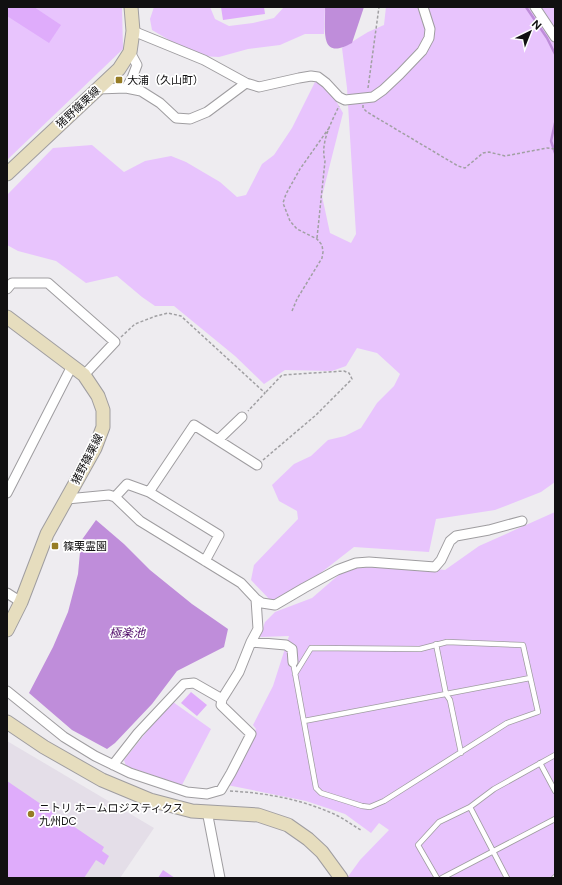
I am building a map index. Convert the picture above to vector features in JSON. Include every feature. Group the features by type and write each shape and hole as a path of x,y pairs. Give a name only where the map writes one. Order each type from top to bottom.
{"main road":[{"name":"猪野篠栗線","path":"7,174 119,69 130,52 133,31 131,7"},
{"name":"猪野篠栗線","path":"7,317 84,375 98,396 103,410 103,427 95,448 47,534 21,602 7,630"},
{"path":"7,722 44,747 102,780 150,800 192,811 258,815 288,825 308,838 322,852 339,877"}],"street":[{"path":"133,31 204,60 246,83 259,87 310,76 318,77 342,99 365,99 373,97 383,90 425,47 429,38 430,29 422,7"},
{"path":"535,7 555,37"},
{"path":"126,88 137,65 130,52"},
{"path":"98,88 126,88 141,91 160,103 176,118 190,119 207,112 246,83"},
{"path":"7,289 12,283 48,283 115,342 84,375"},
{"path":"7,493 72,366"},
{"path":"218,440 242,417"},
{"path":"149,492 194,425 257,465"},
{"path":"115,497 127,484 149,492 219,535 205,561"},
{"path":"67,499 110,495 115,497 140,521 241,583 256,599 262,603 276,605 337,570 356,563 369,562 435,567 441,560 450,541 456,536 488,530 522,521"},
{"path":"7,594 21,602"},
{"path":"7,692 64,736 94,756 130,773 187,792 207,794 221,790 251,734 221,705 222,700 239,672 258,629 256,599"},
{"path":"251,642 286,645 292,649 293,662"},
{"path":"113,765 138,733 184,684 194,683 222,700"},
{"path":"207,811 220,878"}],"lane":[{"path":"293,662 295,674 304,721 316,788 321,793 362,806 370,807 384,800 448,759 461,753 507,724 538,712 523,645 447,642 420,649 311,648 295,674"},
{"path":"436,644 446,694 450,700 461,753"},
{"path":"304,721 530,678"},
{"path":"437,878 418,845 439,822 470,807 494,789 555,755"},
{"path":"540,763 555,791"},
{"path":"470,807 507,878"},
{"path":"442,878 555,819"}],"path":[{"path":"379,7 368,89 363,108 367,112 458,166 465,168 483,153 490,152 505,156 547,148 555,149"},
{"path":"317,240 325,161 322,152 329,128 342,99"},
{"path":"292,311 297,298 322,258 323,252 322,245 317,240 297,229 290,221 283,203 286,194 300,169 329,128"},
{"path":"115,342 135,324 168,313 181,316 265,393"},
{"path":"242,417 282,376 344,371 349,373 352,379 316,415 257,465"},
{"path":"221,790 280,796 302,802 335,814 360,830"}],"shaded area":[{"path":"7,7 122,7 123,49 7,160"},
{"path":"154,7 210,7 215,19 229,26 253,23 274,18 284,7 325,7 324,34 305,34 280,45 248,49 219,57 201,56 152,30 150,19"},
{"path":"386,7 555,7 555,482 541,492 495,510 436,519 429,552 354,547 282,603 274,604 251,580 254,565 298,519 297,511 279,501 272,485 294,464 311,456 328,440 345,436 361,428 377,403 394,386 400,374 377,353 357,348 346,366 332,371 285,370 264,384 235,356 174,306 155,306 117,276 86,283 56,261 18,251 7,245 7,195 53,148 92,145 124,172 145,161 171,156 186,162 220,182 237,197 246,195 262,164 274,155 292,128 316,80 332,94 343,113 322,196 330,233 351,243 356,234 347,88 342,48 368,32 384,25"},
{"path":"555,512 555,878 347,878 360,860 389,830 379,823 371,833 345,814 306,801 227,785 256,729 253,725 273,686 289,636 260,637 265,622 275,612 312,598 356,560 445,570 479,546"},
{"path":"173,702 211,729 182,785 126,766 124,760"},
{"path":"7,741 154,828 120,878 7,878"}],"water":[{"path":"325,7 364,7 352,43 341,48 334,48 329,45 326,40 325,33"},
{"name":"極楽池","path":"96,520 124,544 150,570 192,604 228,629 224,647 177,671 152,704 115,743 107,749 72,730 29,693 53,647 68,612 78,574 81,541"}],"building":[{"path":"7,7 34,7 61,25 49,43 7,16"},
{"path":"221,7 264,7 265,14 223,20"},
{"path":"191,692 207,705 197,716 181,703"},
{"name":"ニトリ ホームロジスティクス 九州DC","path":"7,781 104,847 102,851 109,856 104,865 96,860 84,878 7,878"},
{"path":"163,870 175,878 158,878"}],"waterway":[{"path":"526,7 547,38 555,54"},
{"path":"555,123 551,141 555,153"}],"place":[{"name":"大浦（久山町）","path":"119,80"},
{"name":"篠栗霊園","path":"55,546"},
{"name":"ニトリ ホームロジスティクス 九州DC","path":"31,814"}]}
